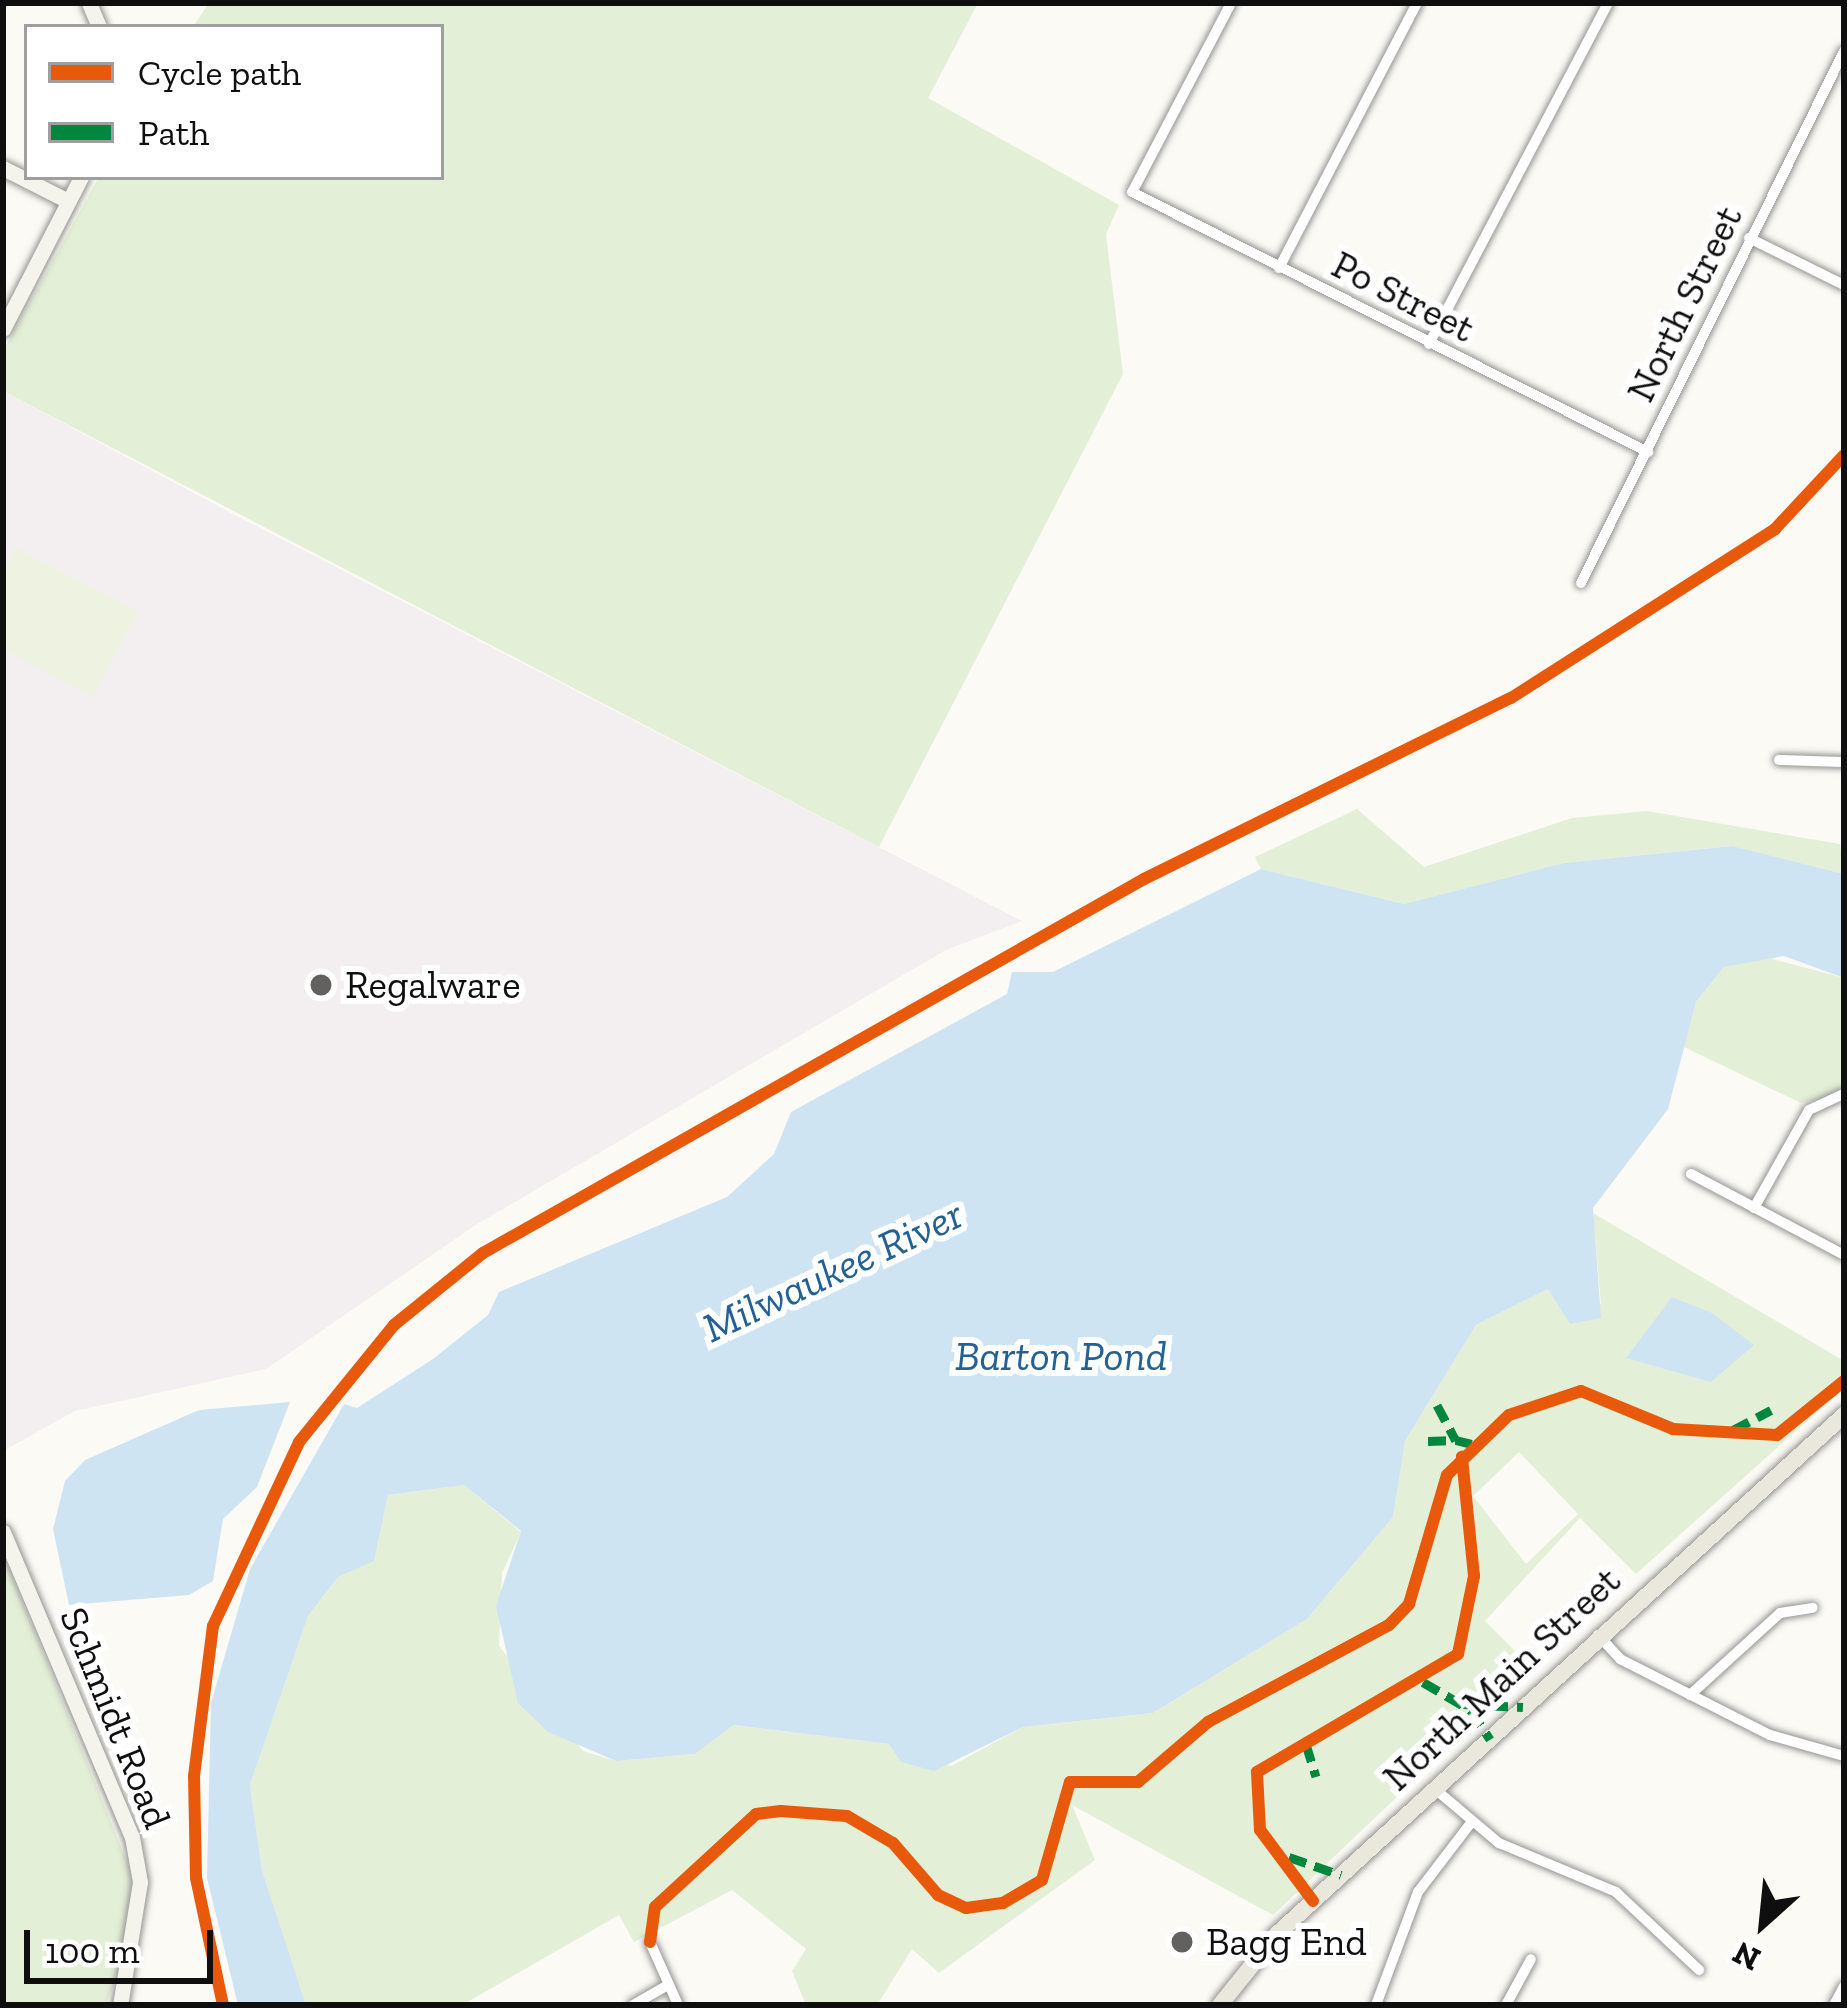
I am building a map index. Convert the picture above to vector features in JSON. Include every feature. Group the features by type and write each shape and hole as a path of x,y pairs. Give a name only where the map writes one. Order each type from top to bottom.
{"main road":[{"name":"North Main Street","path":"1220,2005 1254,1957 1598,1635 1844,1414"}],"street":[{"name":"Po Street","path":"1232,3 1132,192 1648,452"},
{"path":"1279,268 1418,3"},
{"path":"1429,344 1608,3"},
{"name":"North Street","path":"1581,583 1749,238 1840,69 1844,51"},
{"path":"27,180 68,201"},
{"path":"3,329 79,180"},
{"path":"1749,238 1844,286"},
{"path":"1779,760 1844,762"},
{"path":"1754,1208 1809,1110 1844,1094"},
{"path":"1690,1174 1844,1255"},
{"name":"Schmidt Road","path":"3,1532 133,1837 140,1882 119,2005"},
{"path":"1690,1695 1780,1613 1814,1608"},
{"path":"1598,1635 1690,1695 1844,1756"},
{"path":"1435,1789 1470,1824 1616,1892 1699,1970"},
{"path":"1376,2005 1418,1892 1470,1824"},
{"path":"650,1942 678,2005"},
{"path":"1506,2005 1531,1959"},
{"path":"633,2005 668,1984"},
{"path":"1834,2005 1844,1986"}],"shaded area":[{"path":"3,391 1022,921 946,950 477,1224 266,1369 75,1411 3,1451"}],"green space":[{"path":"209,3 978,3 928,98 1119,205 1106,234 1123,374 879,847 3,391 3,351 97,180 444,180 444,24 195,24"},
{"path":"16,548 138,612 93,697 3,649 3,571"},
{"path":"1357,809 1424,867 1572,818 1647,811 1840,844 1844,874 1731,846 1564,863 1404,904 1261,869 1255,857"},
{"path":"1754,954 1844,978 1844,1093 1801,1103 1684,1047 1696,1002 1724,967"},
{"path":"1593,1213 1844,1361 1844,1388 1636,1574 1580,1518 1485,1621 1532,1668 1273,1915 1072,1805 1095,1860 939,1973 912,1949 877,2005 806,2005 792,1971 806,1949 732,1890 634,1942 619,1915 462,2005 306,2005 262,1870 250,1785 308,1616 338,1577 374,1560 388,1495 464,1485 521,1532 502,1573 499,1646 583,1751 616,1761 695,1754 734,1725 889,1744 951,1766 1023,1727 1153,1713 1307,1619 1393,1517 1405,1441 1476,1325 1548,1289 1601,1304","holes":["1519,1452 1578,1514 1526,1564 1473,1496"]},
{"path":"3,1554 132,1874 129,1943 106,2005 3,2005"}],"water":[{"name":"Barton Pond","path":"1732,846 1844,874 1844,978 1784,956 1724,967 1696,1002 1668,1109 1593,1208 1601,1318 1570,1324 1548,1289 1476,1325 1405,1441 1393,1517 1307,1619 1153,1713 1023,1727 934,1771 901,1762 889,1744 734,1725 695,1754 616,1761 548,1732 518,1703 496,1606 521,1531 464,1485 388,1495 374,1561 338,1577 308,1616 250,1785 262,1870 306,2005 238,2005 207,1878 211,1703 250,1569 344,1404 357,1408 433,1359 488,1315 499,1292 727,1197 774,1154 791,1112 1007,994 1012,972 1053,972 1261,869 1404,904 1564,863"},
{"path":"1672,1297 1712,1313 1754,1345 1711,1382 1626,1358"},
{"path":"290,1402 257,1487 223,1519 213,1581 189,1595 69,1605 53,1529 65,1481 85,1460 199,1410"}],"marked path":[{"path":"1437,1405 1456,1440 1472,1444"},
{"path":"1733,1430 1771,1410"},
{"path":"1428,1441 1456,1440"},
{"path":"1423,1682 1471,1710 1490,1739"},
{"path":"1463,1704 1523,1707"},
{"path":"1306,1744 1316,1777"},
{"path":"1289,1857 1341,1875"}],"cycle path":[{"path":"223,2005 196,1878 194,1776 213,1626 299,1442 394,1325 483,1253 1144,879 1511,698 1775,529 1844,455"},
{"path":"650,1942 655,1907 756,1814 781,1811 847,1816 893,1843 938,1895 966,1908 1003,1903 1042,1880 1070,1782 1138,1782 1208,1722 1389,1625 1409,1604 1447,1475 1509,1415 1581,1391 1673,1429 1777,1435 1844,1381"},
{"path":"1313,1901 1260,1830 1257,1772 1458,1654 1474,1576 1462,1457"}],"place":[{"name":"Regalware","path":"321,985"},
{"name":"Bagg End","path":"1182,1942"}],"water label":[{"name":"Milwaukee River","path":"833,1271"}]}
